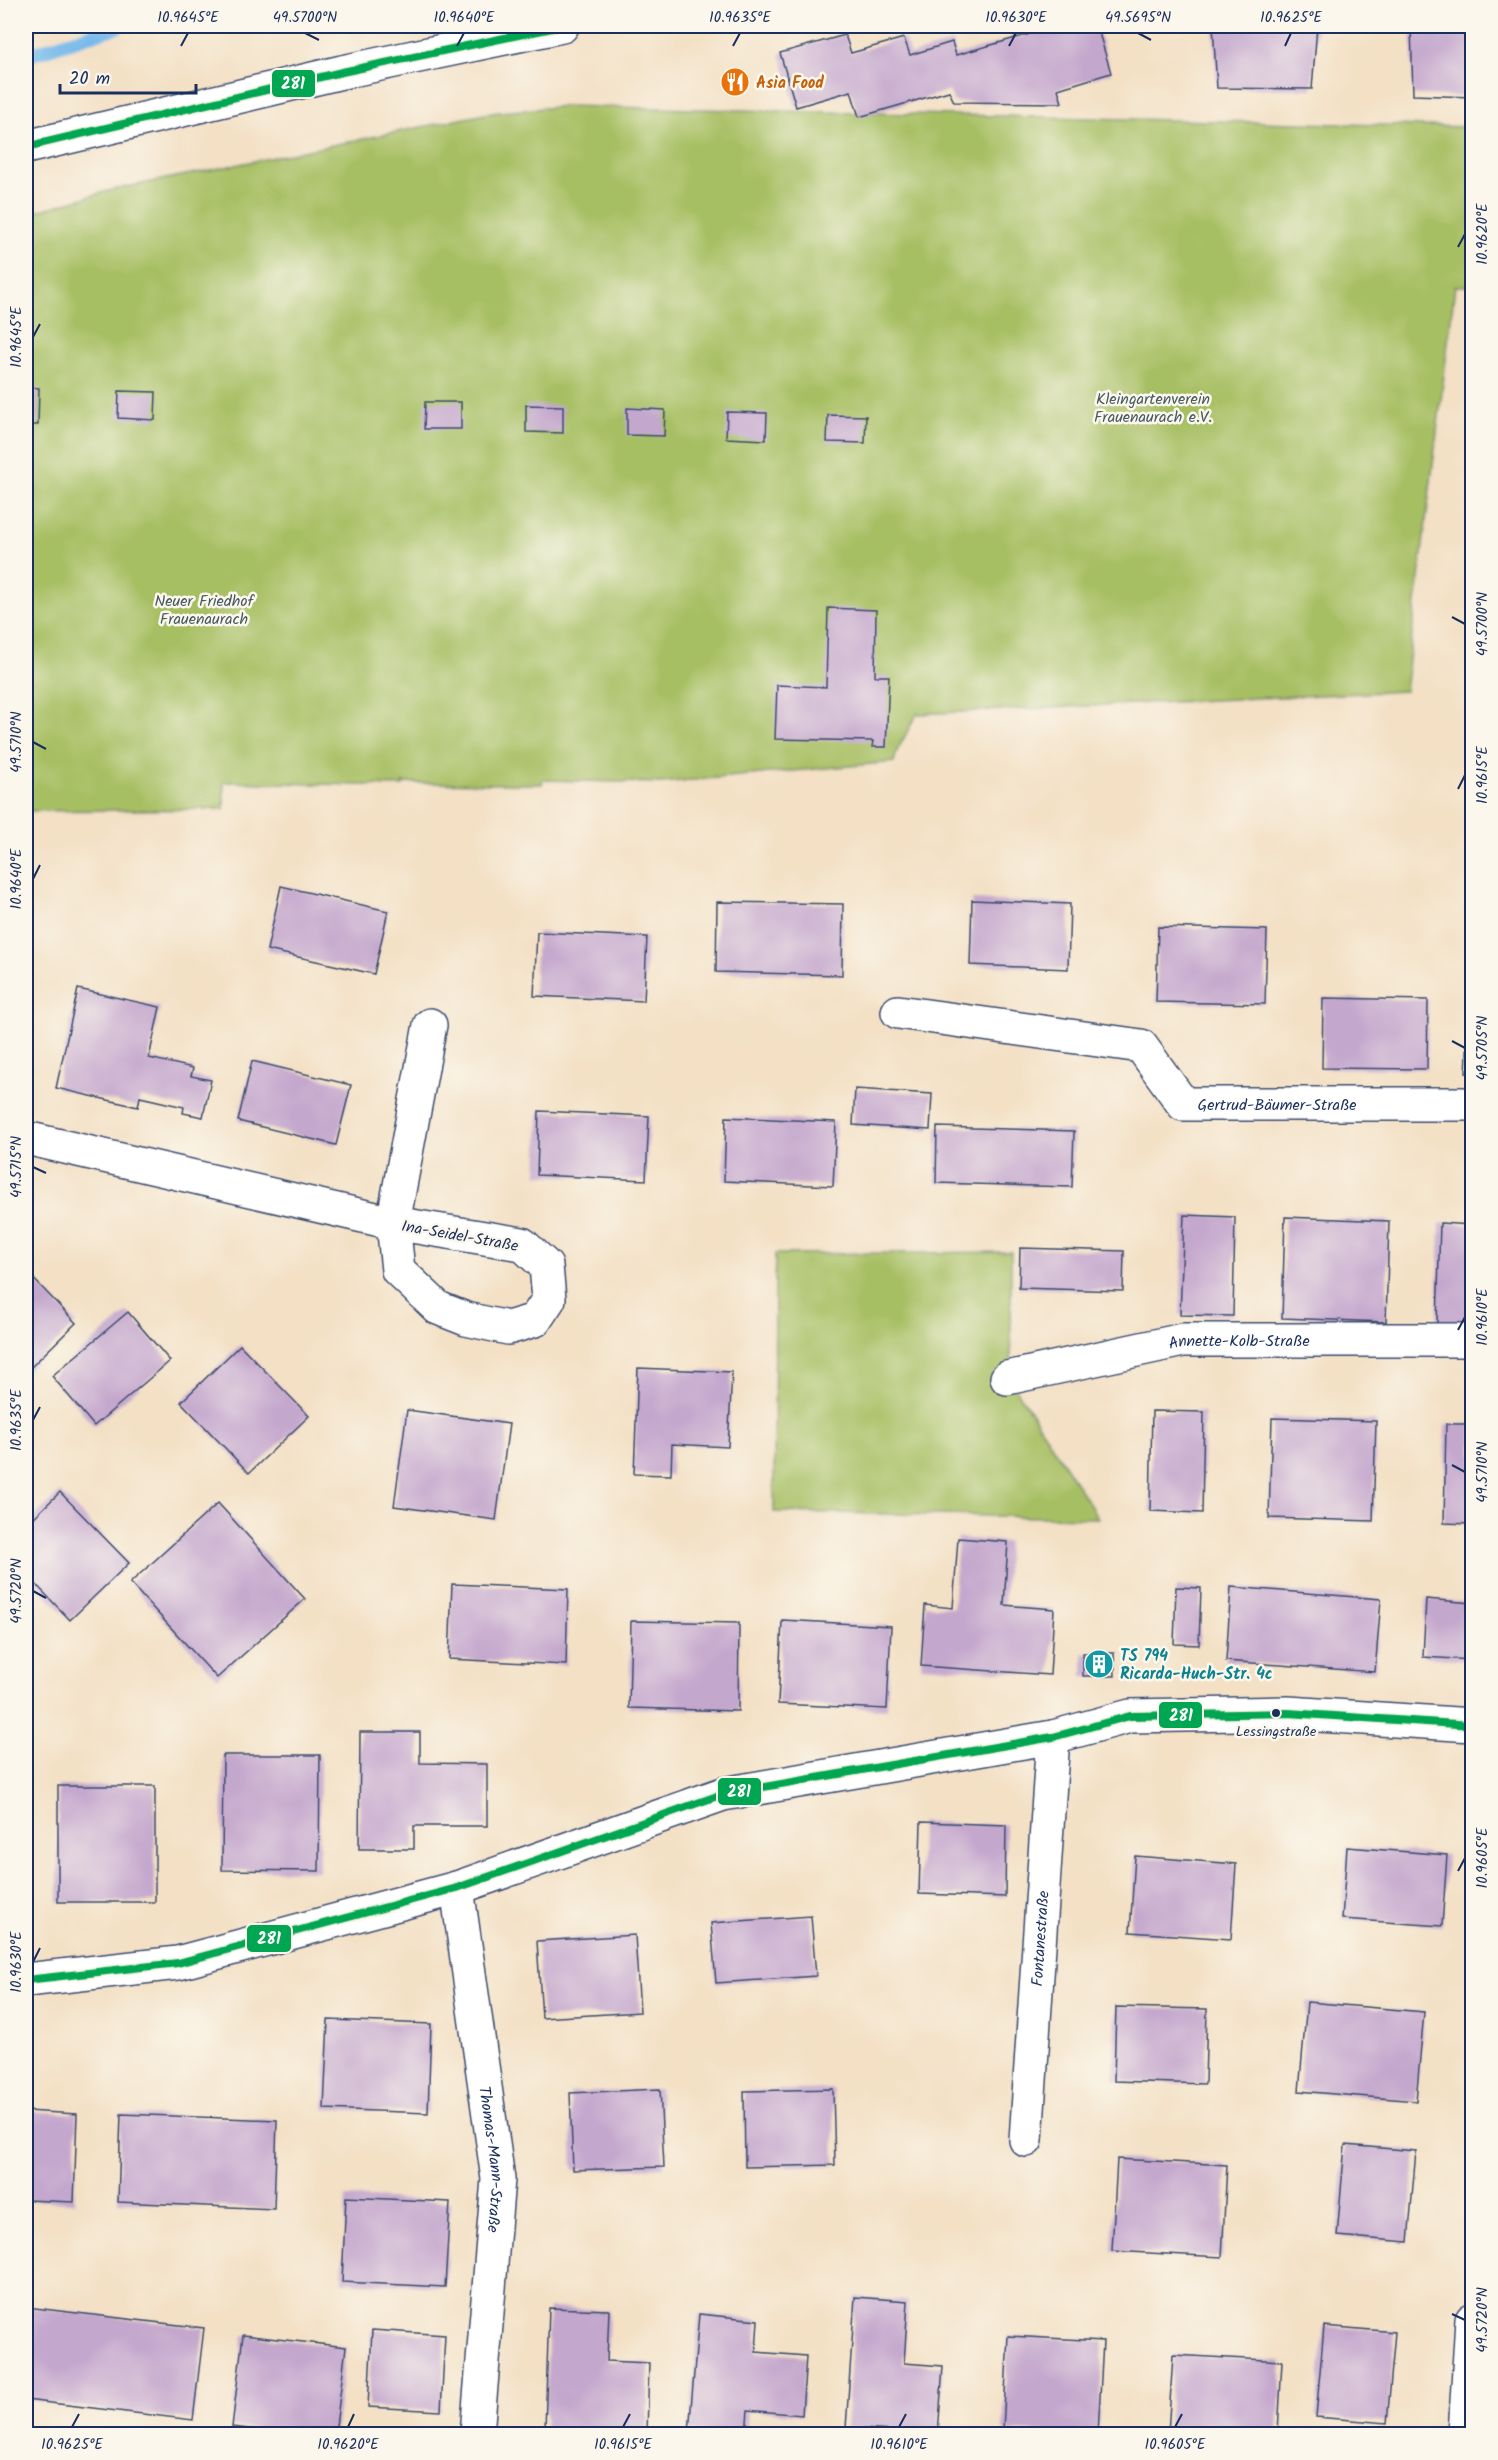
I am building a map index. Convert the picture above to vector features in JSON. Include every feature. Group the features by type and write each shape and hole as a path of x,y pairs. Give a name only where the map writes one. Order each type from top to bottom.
{"street":[{"path":"26,147 342,72 562,26"},
{"name":"Gertrud-Bäumer-Straße","path":"898,1012 1141,1046 1183,1104 1473,1104"},
{"name":"Ina-Seidel-Straße","path":"26,1138 393,1223 522,1244 546,1266 549,1299 535,1320 508,1328 466,1319 438,1308 398,1270 393,1223 430,1025"},
{"name":"Annette-Kolb-Straße","path":"1007,1378 1183,1340 1473,1340"},
{"path":"26,1980 178,1963 457,1888 723,1794 1053,1737 1130,1716 1288,1713 1473,1725"},
{"name":"Fontanestraße","path":"1026,2140 1053,1737"},
{"name":"Thomas-Mann-Straße","path":"457,1888 498,2179 477,2434"},
{"path":"1468,2414 1473,2320"}],"green space":[{"name":"Kleingartenverein Frauenaurach e.V.","path":"566,106 1472,127 1472,286 1455,286 1405,691 917,714 897,751 894,762 660,783 543,780 542,784 402,783 403,786 224,782 224,809 26,811 26,214 112,190 490,113"},
{"path":"1011,1252 1011,1381 1098,1518 774,1512 775,1254"}],"building":[{"path":"1058,26 1097,26 1111,73 1058,89 1062,103 954,102 949,91 859,117 851,91 796,107 780,53 845,35 851,53 904,38 910,55 952,42 956,55"},
{"path":"1213,26 1317,26 1312,89 1217,88"},
{"path":"1411,26 1472,26 1472,97 1413,95"},
{"path":"26,387 39,388 38,425 26,425"},
{"path":"119,391 156,392 155,420 118,418"},
{"path":"425,402 461,402 461,429 424,429"},
{"path":"526,405 563,406 563,433 526,432"},
{"path":"627,408 665,410 664,436 627,435"},
{"path":"727,412 767,413 766,440 726,438"},
{"path":"828,415 866,416 865,443 827,442"},
{"path":"828,608 876,610 875,676 889,676 886,747 872,747 873,741 775,739 777,685 826,687"},
{"path":"281,886 388,911 374,974 267,950"},
{"path":"972,900 1070,904 1068,969 970,965"},
{"path":"717,902 843,904 842,975 716,972"},
{"path":"1158,927 1267,930 1265,1004 1156,1002"},
{"path":"537,932 647,937 644,1001 534,996"},
{"path":"78,989 160,1007 149,1058 193,1068 191,1076 211,1080 203,1117 183,1113 184,1107 140,1097 138,1107 56,1088"},
{"path":"1470,993 1472,993 1472,1074 1466,1073"},
{"path":"1323,998 1428,1000 1427,1069 1322,1068"},
{"path":"252,1061 351,1085 336,1145 238,1121"},
{"path":"855,1089 932,1094 930,1130 853,1125"},
{"path":"539,1111 649,1116 646,1180 537,1175"},
{"path":"726,1117 836,1122 833,1186 724,1181"},
{"path":"937,1127 1074,1131 1072,1187 936,1183"},
{"path":"1184,1215 1235,1217 1233,1316 1180,1315"},
{"path":"1285,1217 1389,1221 1386,1322 1282,1318"},
{"path":"1440,1223 1472,1225 1472,1325 1437,1324"},
{"path":"1020,1248 1124,1251 1123,1291 1019,1288"},
{"path":"26,1271 76,1323 26,1372"},
{"path":"128,1312 170,1361 94,1426 52,1376"},
{"path":"240,1345 309,1416 249,1473 181,1402"},
{"path":"638,1368 732,1372 728,1447 672,1444 671,1475 634,1474"},
{"path":"407,1410 509,1424 496,1520 394,1506"},
{"path":"1152,1411 1204,1412 1202,1513 1150,1511"},
{"path":"1272,1418 1376,1421 1373,1521 1269,1518"},
{"path":"1446,1424 1472,1424 1472,1524 1444,1523"},
{"path":"60,1492 129,1563 70,1620 26,1574 26,1525"},
{"path":"218,1503 305,1599 217,1678 130,1583"},
{"path":"958,1538 1008,1542 1004,1605 1054,1609 1050,1675 921,1666 925,1605 953,1608"},
{"path":"452,1584 568,1589 566,1665 449,1659"},
{"path":"1176,1587 1201,1588 1199,1645 1174,1644"},
{"path":"1231,1587 1381,1599 1375,1672 1226,1661"},
{"path":"1426,1599 1472,1603 1472,1660 1423,1657"},
{"path":"782,1620 891,1626 887,1709 778,1704"},
{"path":"631,1621 739,1623 738,1711 629,1708"},
{"name":"TS 794 Ricarda-Huch-Str. 4c","path":"1083,1653 1114,1653 1115,1676 1083,1676"},
{"path":"360,1732 420,1732 420,1763 487,1764 487,1826 414,1826 414,1849 359,1849"},
{"path":"223,1755 320,1755 319,1871 222,1870"},
{"path":"58,1786 155,1786 155,1902 58,1902"},
{"path":"921,1822 1006,1825 1005,1897 919,1894"},
{"path":"1347,1847 1447,1855 1442,1926 1342,1919"},
{"path":"1135,1856 1236,1864 1231,1939 1130,1932"},
{"path":"811,1916 816,1976 716,1983 711,1923"},
{"path":"635,1935 640,2012 542,2018 537,1941"},
{"path":"1307,2002 1424,2012 1416,2101 1299,2091"},
{"path":"1116,2007 1207,2009 1205,2084 1114,2081"},
{"path":"328,2020 431,2024 428,2113 324,2109"},
{"path":"660,2089 664,2167 573,2170 570,2093"},
{"path":"833,2089 835,2165 745,2167 744,2091"},
{"path":"26,2111 77,2114 74,2202 26,2200"},
{"path":"121,2114 277,2120 274,2209 118,2202"},
{"path":"1345,2145 1416,2151 1408,2242 1337,2236"},
{"path":"1117,2159 1227,2165 1222,2257 1112,2251"},
{"path":"346,2197 450,2202 445,2287 342,2282"},
{"path":"855,2297 908,2301 904,2363 943,2366 938,2434 846,2428"},
{"path":"26,2307 204,2328 193,2420 26,2400"},
{"path":"549,2308 609,2310 607,2361 649,2363 647,2434 545,2430"},
{"path":"699,2314 758,2320 756,2352 806,2356 802,2415 748,2410 746,2434 689,2432"},
{"path":"1324,2326 1395,2332 1387,2423 1316,2417"},
{"path":"372,2330 445,2335 441,2411 368,2407"},
{"path":"243,2335 346,2347 335,2434 295,2434 232,2427"},
{"path":"1008,2336 1103,2341 1098,2434 1003,2431"},
{"path":"1173,2355 1282,2361 1278,2434 1168,2434"}],"waterway":[{"path":"26,56 119,26"}],"transit line":[{"name":"281","path":"26,147 342,72 562,26"},
{"name":"281","path":"26,1980 178,1963 457,1888 723,1794 1053,1737 1130,1716 1288,1713 1472,1725"}],"place":[{"name":"Asia Food","path":"735,82"},
{"name":"TS 794 Ricarda-Huch-Str. 4c","path":"1099,1664"},
{"name":"Lessingstraße","path":"1276,1713"}],"park label":[{"name":"Neuer Friedhof Frauenaurach","path":"204,609"}]}
